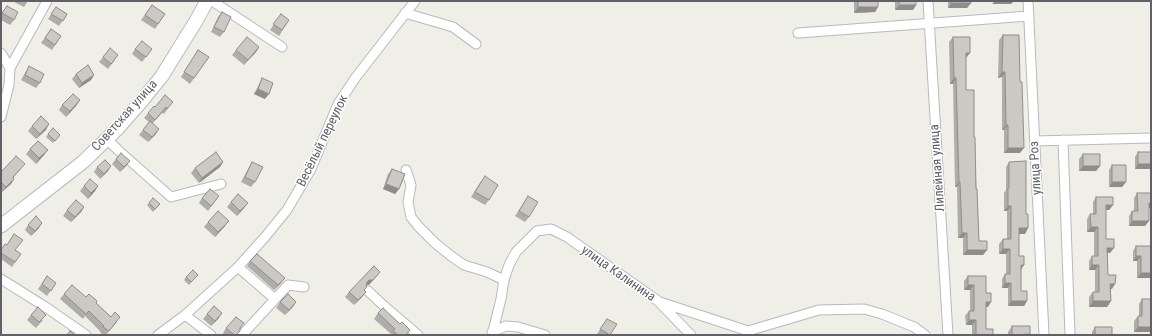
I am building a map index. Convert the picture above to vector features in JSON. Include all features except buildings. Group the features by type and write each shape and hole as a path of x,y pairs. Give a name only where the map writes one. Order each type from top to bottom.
{"main road":[{"name":"Советская улица","path":"1,226 83,162 118,128 162,76 207,1"}],"street":[{"path":"1,117 9,85 10,68 47,1"},
{"path":"212,1 282,47"},
{"name":"Весёлый переулок","path":"158,335 185,315 238,267 266,237 286,210 311,169 338,104 356,77 415,1"},
{"name":"Лилейная улица","path":"928,1 948,335"},
{"name":"улица Роз","path":"1028,1 1044,335"},
{"path":"405,13 453,27 476,44"},
{"path":"798,33 1029,16"},
{"path":"1,53 10,68"},
{"path":"1035,141 1151,138"},
{"path":"107,139 171,197 221,184"},
{"path":"1063,140 1070,335"},
{"path":"406,170 411,185 408,202 410,217 418,226 435,243 464,265 487,272 504,280 501,299 492,333"},
{"name":"улица Калинина","path":"504,280 509,265 516,252 537,231 551,229 567,237 658,301 691,335"},
{"path":"238,267 275,299"},
{"path":"1,279 86,335"},
{"path":"242,335 288,285 304,287"},
{"path":"368,290 418,335"},
{"path":"658,301 748,331 820,310 864,309 882,314 914,327 925,335"},
{"path":"185,315 211,335"},
{"path":"492,333 506,326 512,326 545,335"}]}
